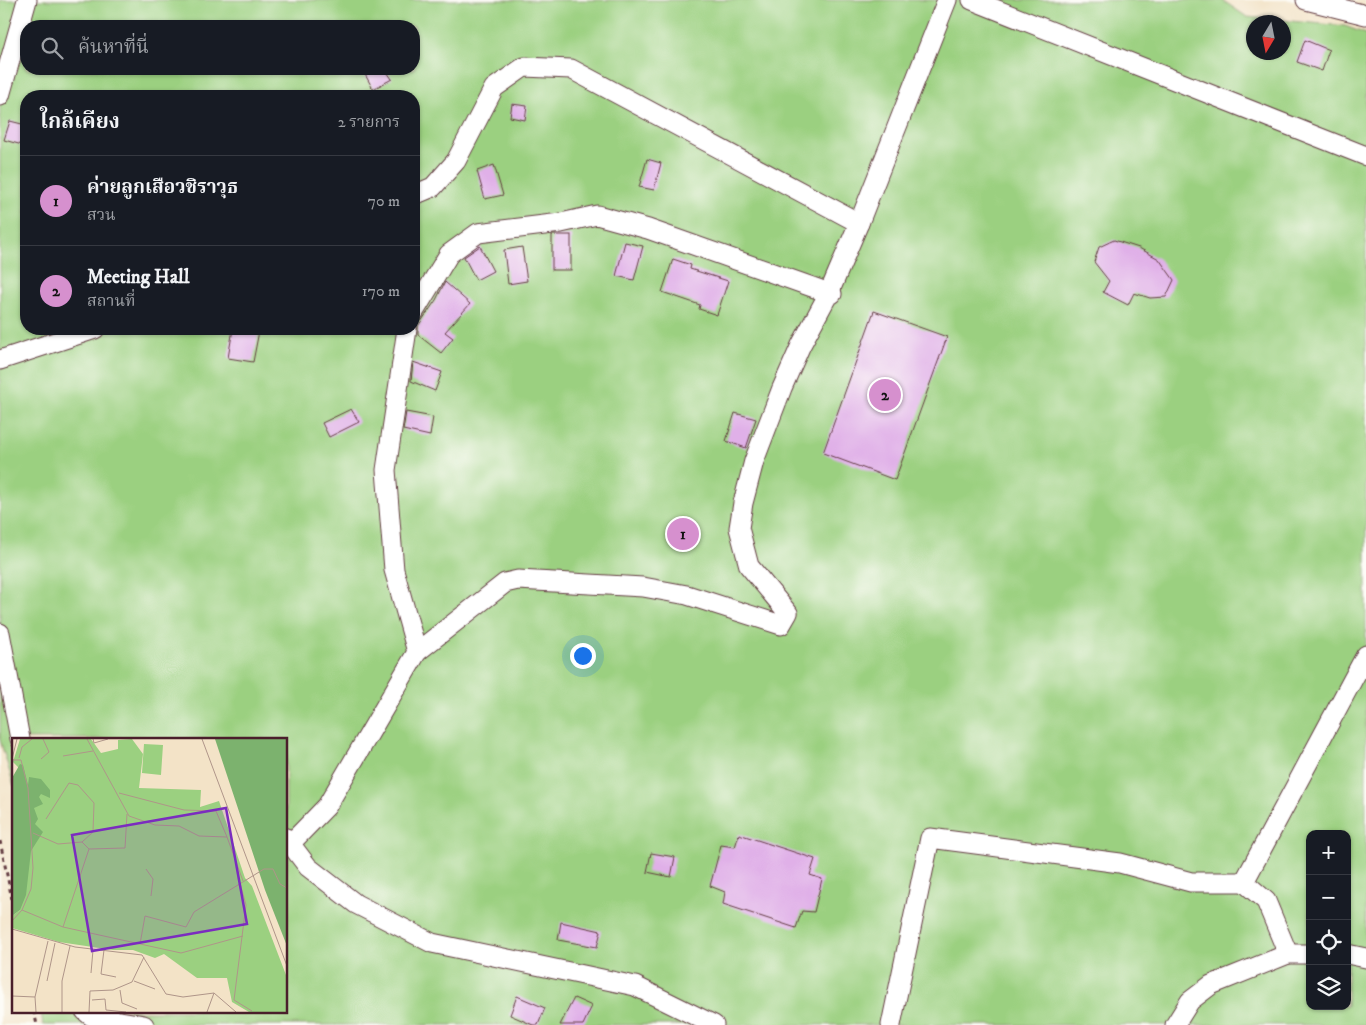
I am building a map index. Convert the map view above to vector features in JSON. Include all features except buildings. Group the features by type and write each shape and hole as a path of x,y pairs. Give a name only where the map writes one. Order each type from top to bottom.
{"street":[{"path":"21,20 27,0"},
{"path":"714,1025 635,986 432,943 356,904 308,867 288,840 327,806 416,652 505,583 518,580 652,588 686,595 781,625 788,613 749,566 739,528 743,503 754,462 782,388 801,345 830,293 947,0"},
{"path":"972,0 1366,156"},
{"path":"1306,0 1362,9"},
{"path":"0,96 20,25"},
{"path":"420,192 433,187 456,161 494,88 524,67 571,69 859,222"},
{"path":"420,302 449,254 478,233 561,223 597,215 648,229 830,293"},
{"path":"0,360 77,335"},
{"path":"406,335 386,470 394,570 416,652"},
{"path":"0,632 20,738"},
{"path":"1244,882 1366,656"},
{"path":"891,1025 930,838 1120,863 1191,882 1244,882 1266,901 1288,954"},
{"path":"1175,1025 1190,1001 1210,985 1288,954 1306,954"},
{"path":"1351,955 1366,958"},
{"path":"86,1012 91,1016 144,1025"}],"path":[{"path":"0,841 12,899"},
{"path":"34,1012 37,1025"}],"green space":[{"path":"0,0 1222,0 1246,16 1246,60 1291,60 1291,21 1345,26 1366,34 1366,1025 43,1025 41,1012 288,1012 288,738 12,738 12,779 0,740"}],"place":[{"name":"Meeting Hall","path":"885,395"},
{"name":"ค่ายลูกเสือวชิราวุธ","path":"683,534"}]}
